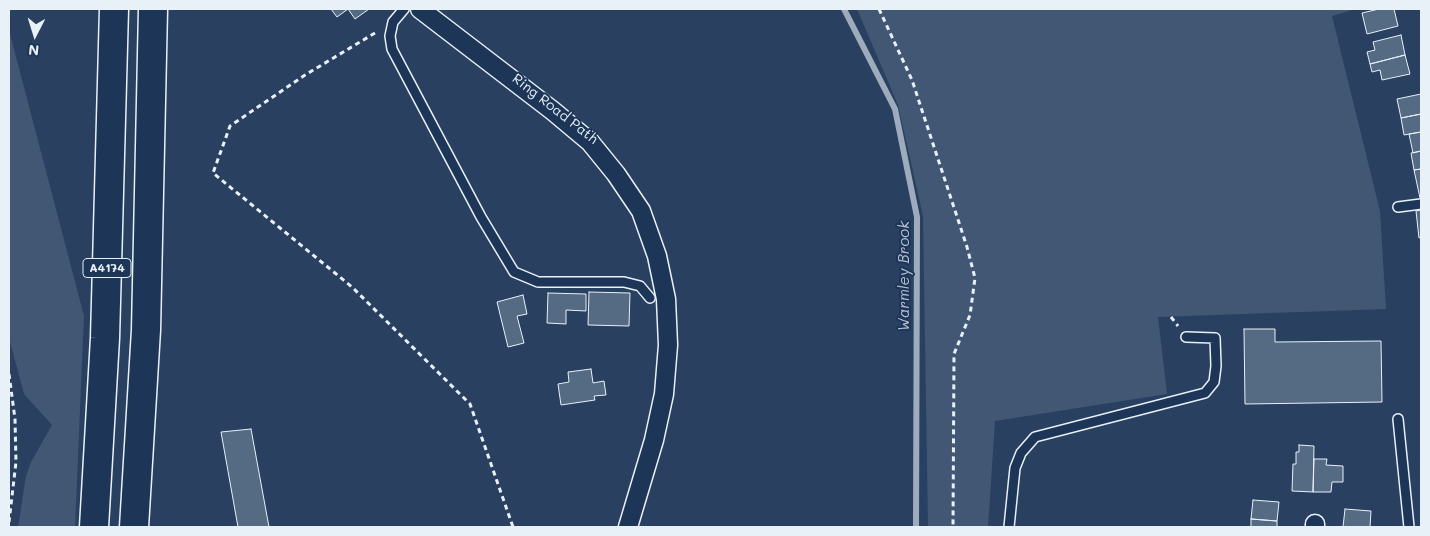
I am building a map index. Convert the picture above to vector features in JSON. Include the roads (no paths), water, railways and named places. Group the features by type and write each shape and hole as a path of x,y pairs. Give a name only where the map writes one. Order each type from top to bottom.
{"highway":[{"name":"A4174","path":"94,527 106,338 114,9"},
{"name":"A4174","path":"134,527 146,330 154,9"}],"street":[{"name":"Ring Road Path","path":"420,9 590,142 616,174 641,211 657,256 666,299 668,344 664,394 654,440 628,527"}],"lane":[{"path":"404,9 393,22 390,36 392,49 481,217 514,272 538,282 624,282 640,286 650,298"},
{"path":"1398,207 1421,204"},
{"path":"1008,527 1015,468 1021,453 1036,437 1205,392 1214,382 1216,366 1215,338 1186,337"},
{"path":"1398,419 1409,527"}],"waterway":[{"name":"Warmley Brook","path":"844,9 895,109 917,217 916,527"}]}
